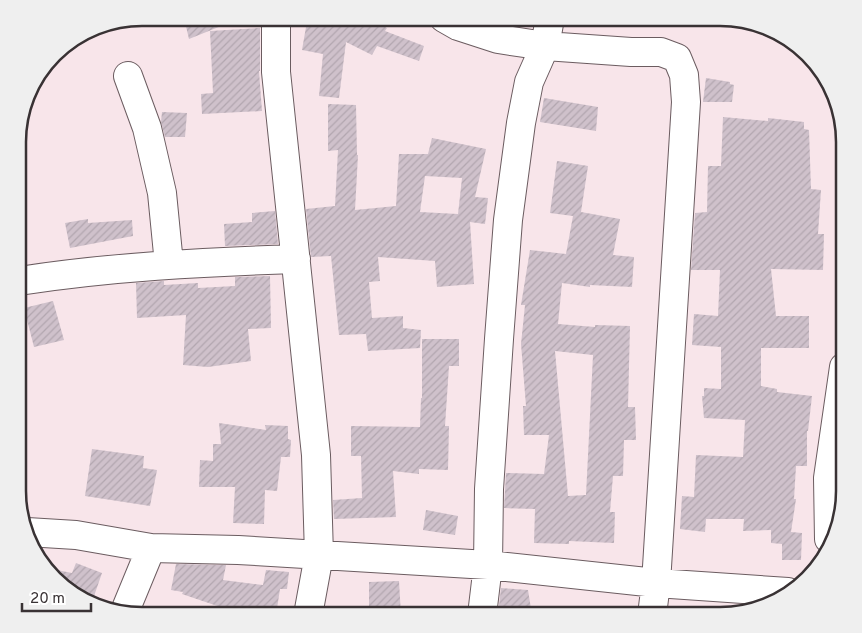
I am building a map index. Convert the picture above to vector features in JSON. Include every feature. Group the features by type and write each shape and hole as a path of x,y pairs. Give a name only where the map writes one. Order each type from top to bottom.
{"street":[{"path":"276,26 276,72 316,455 319,555 309,607"},
{"path":"458,26 498,39 545,46 661,52 677,58 684,75 686,102 653,607"},
{"path":"483,607 488,565 489,489 508,220 521,123 529,82 545,46 549,26"},
{"path":"128,76 147,128 162,193 169,264"},
{"path":"26,280 169,264 296,259"},
{"path":"829,530 828,478 836,422"},
{"path":"34,532 76,535 151,548 238,550 488,565 656,583 777,591"},
{"path":"127,606 151,548"}],"building":[{"path":"186,26 221,26 189,39"},
{"path":"383,26 387,28 385,31 424,46 419,61 377,46 372,55 346,42 339,98 319,96 323,54 302,50 306,27"},
{"path":"260,28 259,71 262,111 202,114 201,94 213,93 210,31"},
{"path":"706,78 730,82 730,84 734,85 732,102 703,102"},
{"path":"544,98 598,107 596,131 540,122"},
{"path":"328,104 356,105 358,155 355,210 396,206 399,154 428,154 432,138 486,149 475,197 488,198 485,224 470,222 474,284 437,287 435,261 378,257 380,281 369,282 372,318 403,316 403,328 421,330 420,348 368,351 366,334 339,335 331,256 311,257 306,209 335,206 338,150 328,151","holes":["425,176 462,178 458,214 420,212"]},
{"path":"162,112 187,113 185,137 165,137 161,122"},
{"path":"723,117 768,121 768,118 804,122 804,129 809,130 811,189 821,190 818,234 824,234 823,270 771,269 776,316 809,316 809,348 761,348 761,386 777,389 777,392 812,396 807,431 807,466 796,466 794,499 796,499 791,532 802,533 801,560 782,560 782,544 771,543 771,530 743,531 744,519 706,519 705,532 680,529 682,496 694,497 696,455 743,457 745,420 704,418 702,396 704,396 704,388 721,389 721,347 692,345 694,314 718,316 720,270 691,270 695,213 707,212 708,166 721,166"},
{"path":"557,161 588,166 581,212 620,219 613,255 634,257 632,287 590,285 590,287 562,283 558,324 595,327 595,325 630,326 628,407 635,407 636,440 624,440 623,476 613,476 610,512 615,512 614,543 569,541 569,544 534,543 535,509 504,508 506,473 544,474 549,435 524,435 523,406 526,406 521,344 525,305 521,305 530,250 566,254 573,216 550,213","holes":["555,351 593,355 586,495 568,496"]},
{"path":"275,211 278,244 225,246 224,224 252,222 252,213"},
{"path":"88,219 88,223 132,220 133,236 70,248 65,223"},
{"path":"270,276 271,328 248,329 251,361 208,367 183,365 186,315 137,318 136,283 164,281 164,285 198,283 198,288 235,286 235,277"},
{"path":"53,301 64,340 34,347 26,316 26,308"},
{"path":"422,339 459,339 459,366 449,366 445,426 449,426 448,470 419,469 419,474 393,471 396,517 334,519 333,500 362,498 361,456 351,456 351,426 420,427"},
{"path":"219,423 266,430 265,425 288,426 288,439 291,440 290,457 281,457 277,491 265,490 264,524 233,523 235,487 199,487 200,460 213,461 213,444 221,444"},
{"path":"92,449 144,456 143,468 157,470 150,506 85,496"},
{"path":"426,510 458,516 455,535 423,530"},
{"path":"76,563 102,573 94,596 72,583 58,570 72,573"},
{"path":"176,564 226,565 223,580 263,585 266,570 289,572 287,589 280,589 277,607 220,607 182,594 183,592 171,590"},
{"path":"399,581 401,607 369,607 369,582"},
{"path":"501,588 528,590 531,607 499,607"}]}
